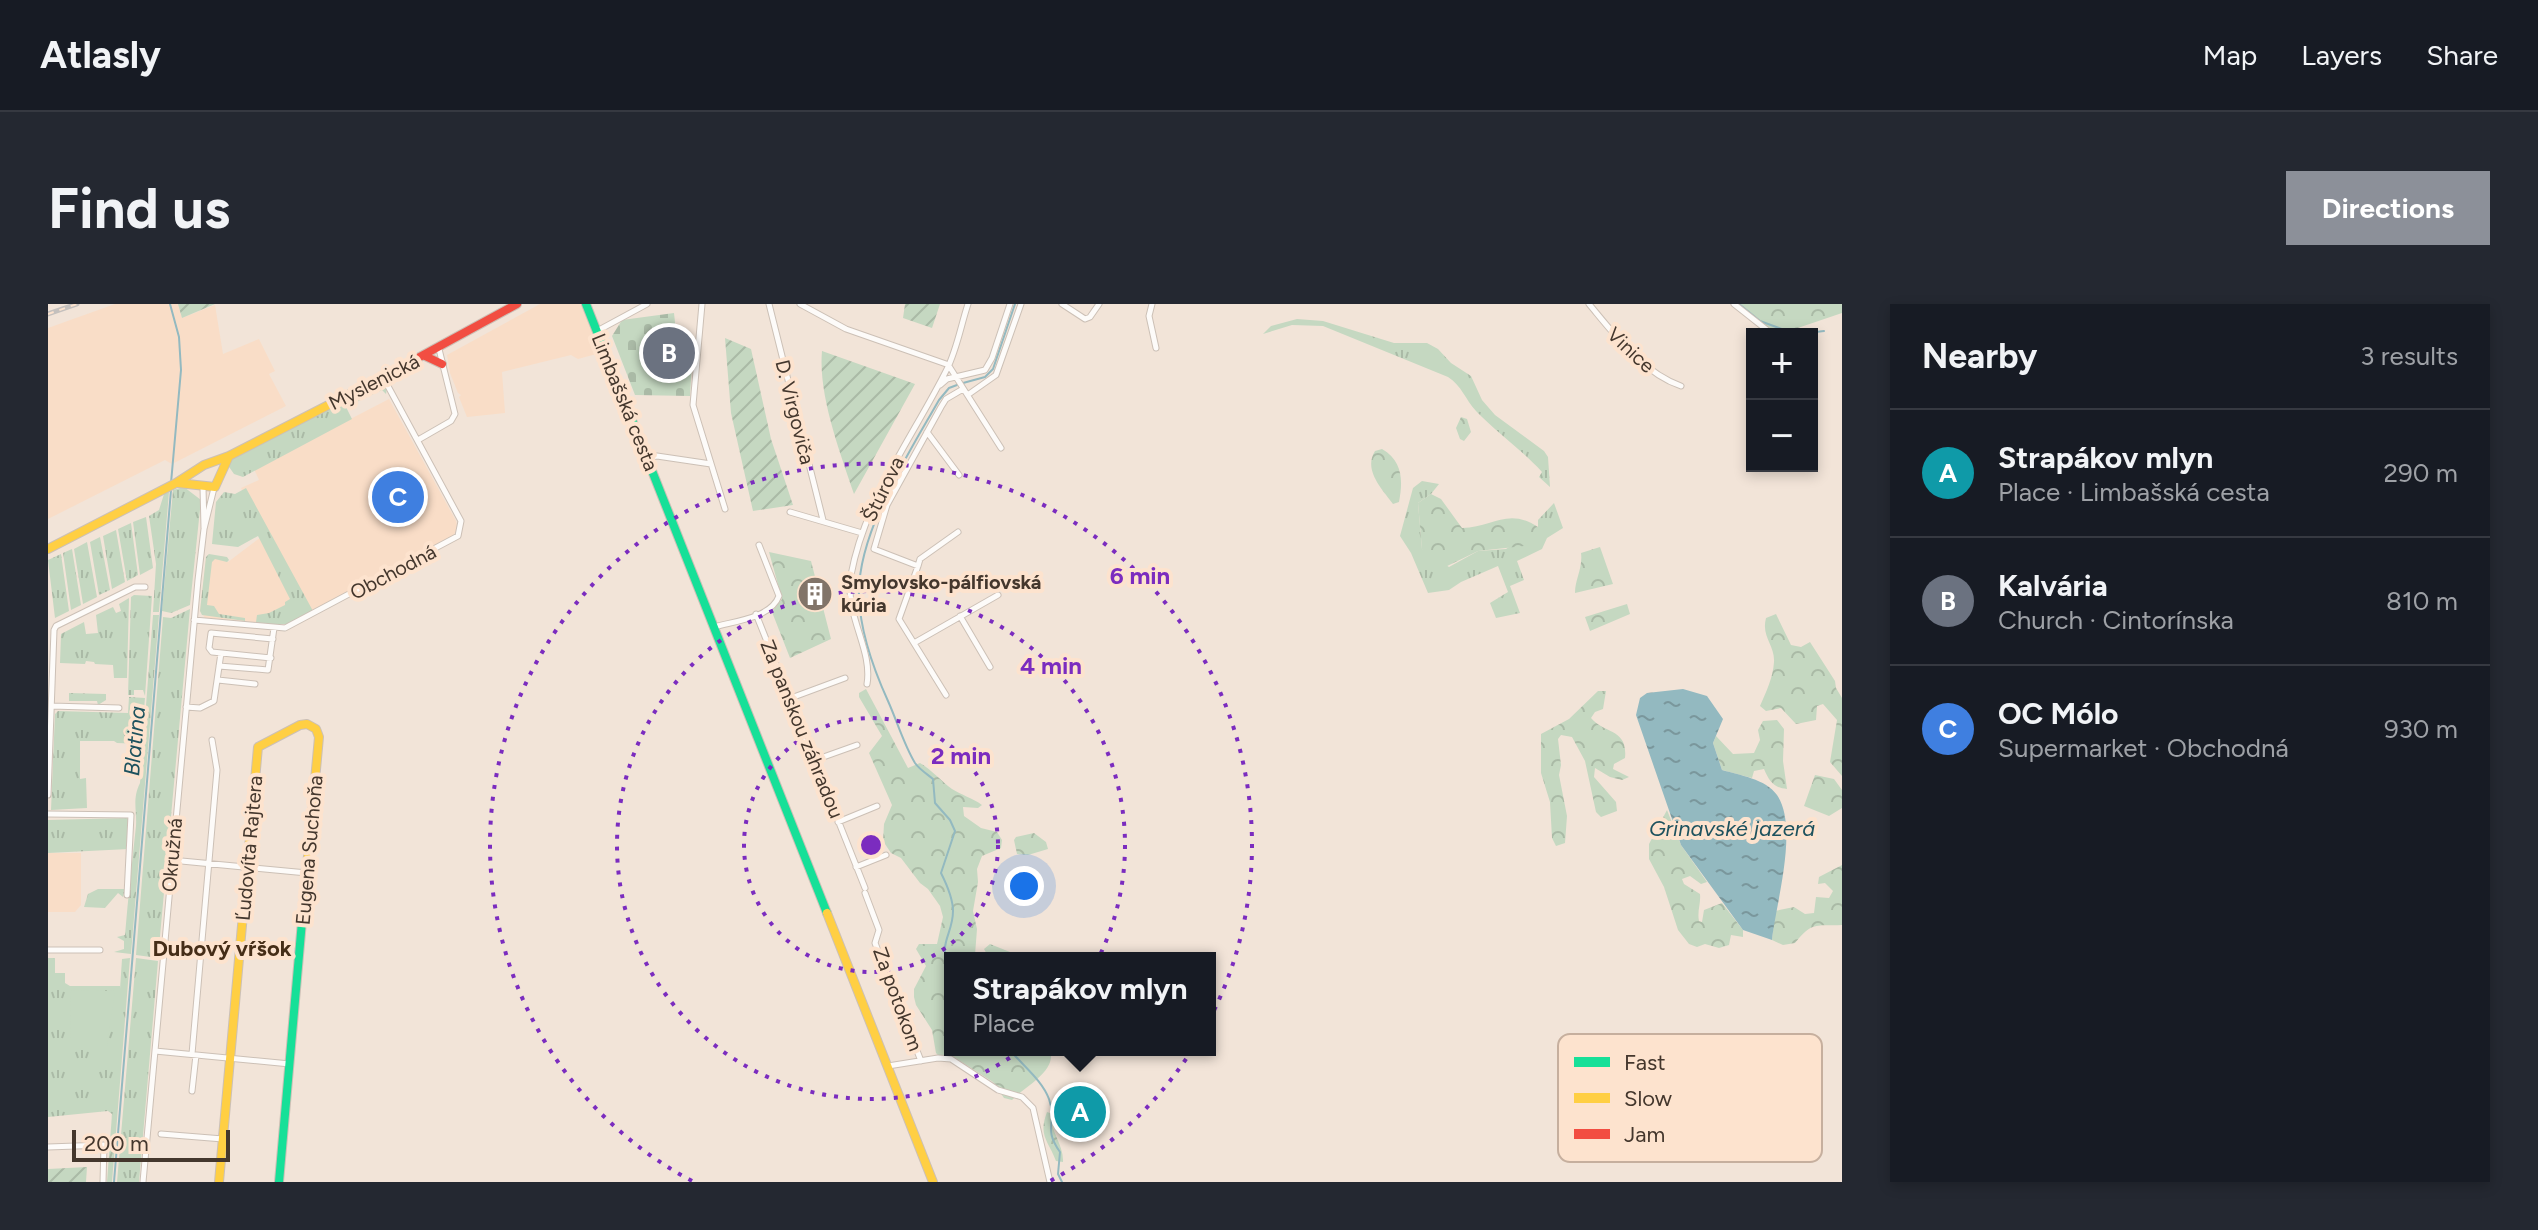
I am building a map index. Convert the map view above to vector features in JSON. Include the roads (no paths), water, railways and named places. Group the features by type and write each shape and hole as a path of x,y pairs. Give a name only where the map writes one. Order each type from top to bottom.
{"street":[{"name":"Myslenická","path":"48,549 425,356 517,304"},
{"name":"Limbašská cesta","path":"586,304 933,1182"},
{"path":"597,331 647,304"},
{"path":"702,304 693,405 725,509"},
{"name":"D. Virgoviča","path":"769,304 823,520"},
{"path":"800,304 846,329 949,365 1001,448"},
{"name":"Štúrova","path":"867,684 867,665 849,596 862,533 880,490 949,365 968,304"},
{"path":"936,388 947,379 979,374 988,367 1010,304"},
{"path":"969,394 996,375 1021,304"},
{"path":"1062,304 1085,319 1099,304"},
{"path":"1152,304 1149,316 1156,348"},
{"name":"Vinice","path":"1589,304 1610,331 1656,374 1681,386"},
{"path":"1735,306 1764,328"},
{"path":"418,440 451,421 455,414 441,362 443,346"},
{"path":"425,356 441,362"},
{"name":"Obchodná","path":"194,620 274,628 291,626 458,536 461,521 383,376"},
{"path":"918,566 874,549 887,505 927,432 946,399 963,389"},
{"path":"927,432 959,475"},
{"path":"176,483 214,488 221,481 221,473 229,456"},
{"path":"647,458 657,456 711,464"},
{"path":"201,485 197,477 205,466 218,468 221,473"},
{"name":"Okružná","path":"201,485 204,529"},
{"name":"Okružná","path":"143,1182 194,620 204,529 214,488"},
{"path":"790,512 862,533"},
{"path":"946,695 899,619 920,559 958,532"},
{"path":"714,627 768,611 779,596 759,545"},
{"path":"48,795 53,634 56,626 135,587 145,587"},
{"path":"914,643 998,595"},
{"name":"Za panskou záhradou","path":"756,614 865,890"},
{"path":"960,616 990,667"},
{"path":"226,635 227,623"},
{"path":"219,666 265,671 270,668 274,628"},
{"path":"271,658 210,650 211,633 273,639"},
{"path":"186,707 200,708 212,703 221,653"},
{"path":"791,698 845,678"},
{"path":"218,680 255,684"},
{"path":"52,706 119,708"},
{"name":"Eugena Suchoňa","path":"258,749 261,743 303,724 314,727 318,732 279,1182"},
{"path":"192,1091 218,766 213,758 212,740"},
{"path":"815,760 857,745"},
{"name":"Ľudovíta Rajtera","path":"219,1182 258,749"},
{"path":"838,822 877,806"},
{"path":"48,814 131,815 127,895"},
{"path":"856,867 886,855"},
{"path":"171,860 307,873"},
{"name":"Za potokom","path":"865,890 879,930 875,943 921,1061"},
{"path":"48,950 100,950"},
{"path":"155,1051 290,1064"},
{"path":"888,1066 951,1059 998,1090 1028,1102 1033,1108 1050,1182"},
{"path":"161,1134 223,1139"},
{"path":"48,1147 104,1145 103,1182"}],"water":[{"name":"Grinavské jazerá","path":"1683,689 1707,696 1723,719 1713,743 1722,770 1766,785 1777,795 1783,809 1786,845 1772,940 1743,930 1681,845 1636,715 1640,698 1647,693"}],"waterway":[{"name":"Blatina","path":"170,304 179,337 181,370 171,483"},
{"path":"963,383 985,377 993,369 1015,304"},
{"path":"1739,304 1760,321 1779,328"},
{"path":"1818,332 1824,331"},
{"path":"945,952 953,906 941,873 955,831 935,803 933,779 911,756 882,688 865,636 859,596 866,546 887,494 939,400 949,388 957,385"},
{"name":"Blatina","path":"114,1182 171,490"},
{"path":"1016,1056 1037,1079 1049,1099 1051,1131 1060,1152 1058,1174 1062,1182"}],"railway":[{"path":"48,314 77,304"}],"place":[{"name":"Kalvária","path":"669,353"},
{"name":"OC Mólo","path":"398,497"},
{"name":"Smylovsko-pálfiovská kúria","path":"815,594"},
{"name":"Strapákov mlyn","path":"1080,1112"}],"district":[{"name":"Dubový vŕšok","path":"222,948"}]}
